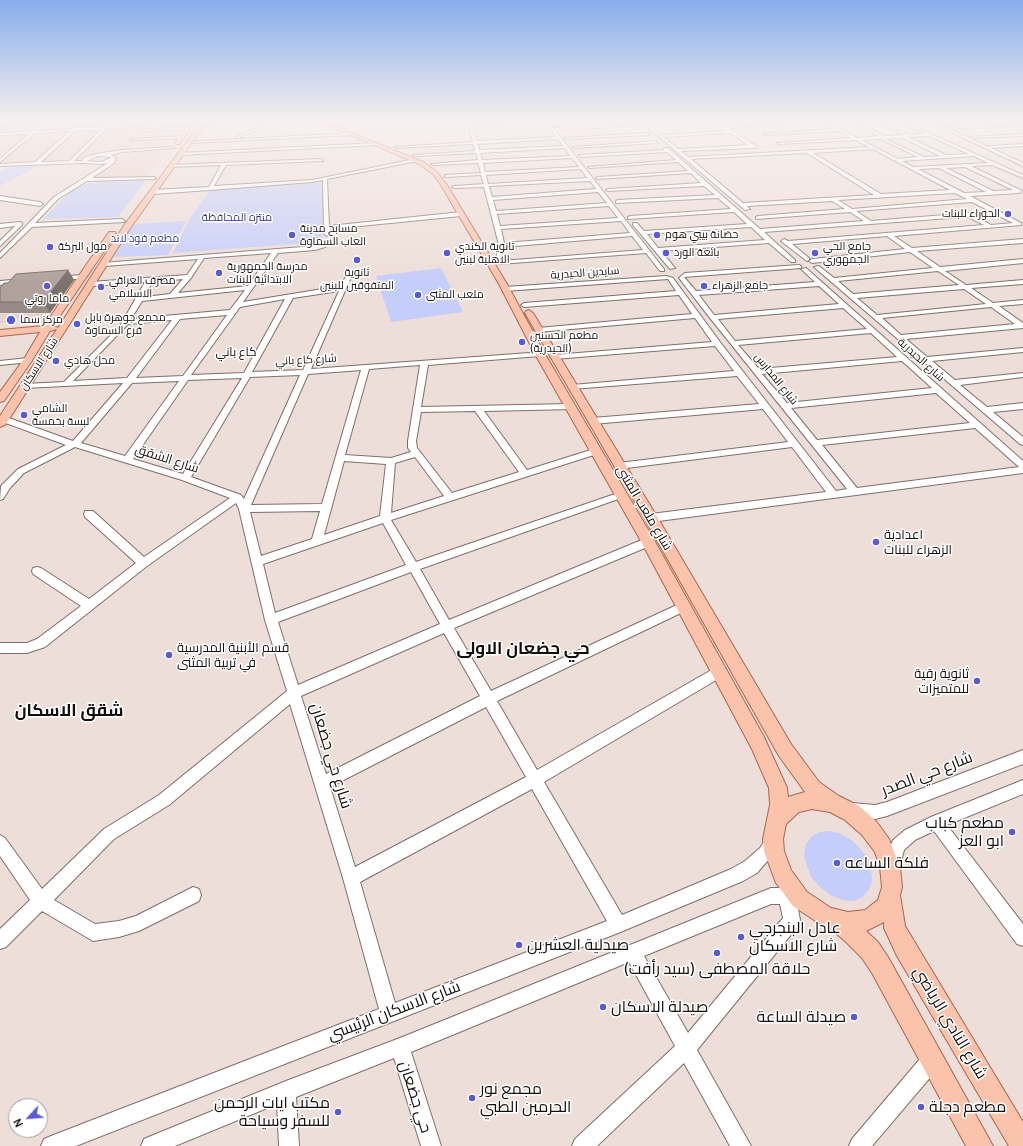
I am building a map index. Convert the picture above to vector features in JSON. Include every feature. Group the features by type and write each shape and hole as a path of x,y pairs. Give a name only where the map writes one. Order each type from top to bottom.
{"main road":[{"path":"22,329 43,321 64,302 155,176"},
{"name":"شارع الاسكان","path":"2,421 63,323 164,176"},
{"path":"437,176 461,205"},
{"path":"446,176 454,187 461,205"},
{"name":"شارع ملعب المثنى","path":"461,205 499,261 508,286 524,305 572,387 573,403 592,421 651,518 785,750 813,788 837,805"},
{"name":"شارع ملعب المثنى","path":"461,205 508,286 540,354 573,403 596,451 758,742 772,771 778,788 779,805 775,830"},
{"name":"شارع الاسكان","path":"0,399 4,389 28,360 64,302"},
{"path":"0,333 63,323"},
{"path":"0,329 22,329 33,332 38,336 38,344"},
{"path":"836,920 860,922 870,919 886,906 891,886 887,857 876,837 861,820 837,805 812,800 794,803 781,814 775,830 777,863 783,876 800,899 812,908 836,920 870,950 880,965 980,1146"},
{"name":"شارع النادي الرياضي","path":"891,886 895,928 905,948 1023,1146"}],"street":[{"path":"49,195 80,176"},
{"path":"0,256 56,198 89,176"},
{"path":"83,180 134,176"},
{"path":"210,189 217,176"},
{"path":"153,192 210,189 325,179 336,176"},
{"path":"484,176 502,245 499,261 647,251"},
{"path":"598,178 622,176"},
{"path":"849,176 880,196"},
{"path":"929,176 1021,225"},
{"path":"958,176 992,193"},
{"path":"990,176 1021,191"},
{"path":"698,178 709,177 776,234"},
{"path":"454,187 591,178"},
{"name":"شارع المدارس","path":"591,178 834,495"},
{"path":"598,178 622,208"},
{"name":"شارع الحيدرية","path":"698,178 793,262 802,268 1023,466"},
{"path":"325,179 327,228 326,243"},
{"path":"608,190 705,184"},
{"path":"489,199 600,190"},
{"path":"742,204 956,191"},
{"path":"963,195 1021,191"},
{"path":"618,202 719,196"},
{"path":"0,198 41,202 35,209"},
{"path":"832,199 942,270 1023,325"},
{"path":"758,218 974,200"},
{"path":"493,213 610,204"},
{"path":"327,228 461,205"},
{"path":"630,218 735,210"},
{"path":"626,213 672,268 682,274 802,268 812,269 813,263"},
{"path":"29,225 126,215"},
{"path":"758,231 963,215 969,215 989,226"},
{"path":"1009,218 1023,218"},
{"path":"0,244 25,219"},
{"path":"498,228 622,219"},
{"path":"0,226 20,224"},
{"path":"643,233 752,225"},
{"path":"786,243 989,226 1021,225"},
{"path":"502,245 634,234"},
{"name":"شارع الحيدرية","path":"781,238 813,263 1023,442"},
{"path":"657,250 770,241"},
{"path":"813,263 911,250 1023,241"},
{"path":"105,261 326,243"},
{"path":"105,261 202,257 315,248 323,246 326,243"},
{"path":"682,274 793,262 800,259 813,263 1023,246"},
{"path":"128,460 234,308 276,251"},
{"path":"173,296 189,277 202,257"},
{"path":"832,280 1023,261"},
{"name":"سايدين الحيدرية","path":"508,286 546,280 662,272 672,268"},
{"name":"شارع المدارس","path":"682,274 694,293 733,343 855,492"},
{"name":"سايدين الحيدرية","path":"508,286 669,278 682,274"},
{"path":"52,279 82,277"},
{"path":"91,284 189,277"},
{"path":"0,648 27,648 41,643 143,563 241,503 348,277"},
{"path":"0,283 30,281"},
{"path":"66,384 127,322 149,281"},
{"path":"851,296 1023,282"},
{"path":"694,293 820,284"},
{"path":"140,299 249,288"},
{"path":"127,322 234,308 343,288"},
{"path":"524,305 680,293"},
{"path":"185,478 247,374 290,297"},
{"path":"875,317 991,304 1023,302"},
{"path":"712,316 844,306"},
{"path":"0,497 6,486 21,471 75,444 130,380 179,316"},
{"path":"538,330 697,316"},
{"path":"899,337 1023,325"},
{"path":"733,343 872,331"},
{"path":"554,356 717,344"},
{"path":"925,359 1023,350"},
{"name":"شارع كاع باني","path":"25,386 304,372 540,354"},
{"path":"757,372 902,358"},
{"path":"0,363 28,360"},
{"path":"424,363 412,441 413,448 450,497"},
{"path":"318,540 366,367"},
{"path":"572,387 740,373"},
{"path":"952,382 1023,375"},
{"path":"784,406 938,390"},
{"path":"417,410 573,403"},
{"path":"592,421 765,406"},
{"path":"985,410 1023,406"},
{"path":"477,408 524,474"},
{"name":"شارع الشقق","path":"2,421 185,478 241,503"},
{"path":"815,443 978,425"},
{"path":"619,466 795,444"},
{"path":"256,562 385,518 596,451"},
{"path":"340,458 391,462 417,453"},
{"path":"391,462 385,518 618,925"},
{"path":"651,518 1023,470"},
{"path":"271,620 413,567 621,495"},
{"path":"241,503 326,507"},
{"name":"شارع حي جضعان","path":"241,503 271,620 351,878 389,1013"},
{"path":"89,514 143,563"},
{"path":"0,941 109,834 164,800 294,692 648,542"},
{"path":"37,571 90,606"},
{"path":"321,784 488,699 683,607"},
{"path":"351,878 534,780 719,672"},
{"name":"شارع حي الصدر","path":"837,805 860,812 875,812 1023,757"},
{"path":"891,886 893,858 898,845 910,835 936,822 1023,787"},
{"path":"936,822 1023,938"},
{"name":"شارع الاسكان الرئيسي","path":"50,1146 618,925 737,876 761,858 765,853 775,830"},
{"path":"0,843 41,901 93,933 139,924 193,895"},
{"path":"151,1146 286,1091 400,1047 771,896 786,896 812,908"},
{"path":"582,1146 686,1049 792,920 786,896"},
{"path":"633,953 741,1146"},
{"name":"حي جضعان","path":"400,1047 431,1146"},
{"path":"859,1146 932,1060"},
{"path":"286,1091 289,1146"}],"shaded area":[{"path":"96,176 147,176 147,177 92,180"},
{"name":"مركز سما","path":"0,314 46,314 43,318 0,323"}],"green space":[{"path":"0,176 18,176 0,186"},
{"path":"146,180 118,217 43,219 70,192 88,183"},
{"name":"منتزه المحافظة","path":"322,181 322,242 173,253 189,220 210,190"},
{"name":"مطعم فود لاند","path":"186,221 168,255 113,257 134,224"},
{"path":"441,268 463,312 391,322 376,276"},
{"path":"828,831 839,833 850,839 859,847 867,858 871,869 872,881 869,890 863,897 854,901 843,900 832,896 821,888 812,878 804,855 806,844 811,837 819,832"}],"building":[{"path":"68,270 43,302 0,302 0,288 4,283 8,283 16,274"}],"place":[{"name":"الحوراء للبنات","path":"1008,214"},
{"name":"مسابح مدينة العاب السماوة","path":"292,235"},
{"name":"حضانة بيبي هوم","path":"657,235"},
{"name":"مول البركة","path":"50,247"},
{"name":"ثانوية الكندي الاهلية لبنين","path":"447,253"},
{"name":"بائعة الورد","path":"666,253"},
{"name":"جامع الحي الجمهوري","path":"815,253"},
{"name":"ثانوية المتفوقين للبنين","path":"357,260"},
{"name":"مدرسة الحمهورية الابتدائية للبنات","path":"219,273"},
{"name":"ماما روتي","path":"47,286"},
{"name":"جامع الزهراء","path":"704,286"},
{"name":"مصرف العراقي الاسلامي","path":"101,287"},
{"name":"ملعب المثنى","path":"418,295"},
{"name":"مركز سما","path":"11,320"},
{"name":"مجمع جوهرة بابل فرع السماوة","path":"77,324"},
{"name":"مطعم الحسنين (الحيدرية)","path":"522,342"},
{"name":"محل هادي","path":"56,361"},
{"name":"الشامي لبسة بخمسة","path":"24,415"},
{"name":"اعدادية الزهراء للبنات","path":"876,542"},
{"name":"قسم الأبنية المدرسية في تربية المثنى","path":"169,655"},
{"name":"ثانوية رقية للمتميزات","path":"977,681"},
{"name":"مطعم كباب ابو العز","path":"1012,832"},
{"name":"فلكة الساعه","path":"837,863"},
{"name":"عادل البنجرجي شارع الاسكان","path":"741,937"},
{"name":"صيدلية العشرين","path":"519,945"},
{"name":"حلاقة المصطفى (سيد رأفت)","path":"717,953"},
{"name":"صيدلة الاسكان","path":"603,1007"},
{"name":"صيدلة الساعة","path":"854,1017"},
{"name":"مجمع نور الحرمين الطبي","path":"472,1098"},
{"name":"مطعم دجلة","path":"921,1107"},
{"name":"مكتب ايات الرحمن للسفر وسياحة","path":"338,1112"}],"district":[{"name":"كاع باني","path":"236,352"},
{"name":"حي جضعان الاولى","path":"523,649"},
{"name":"شقق الاسكان","path":"69,711"}]}
